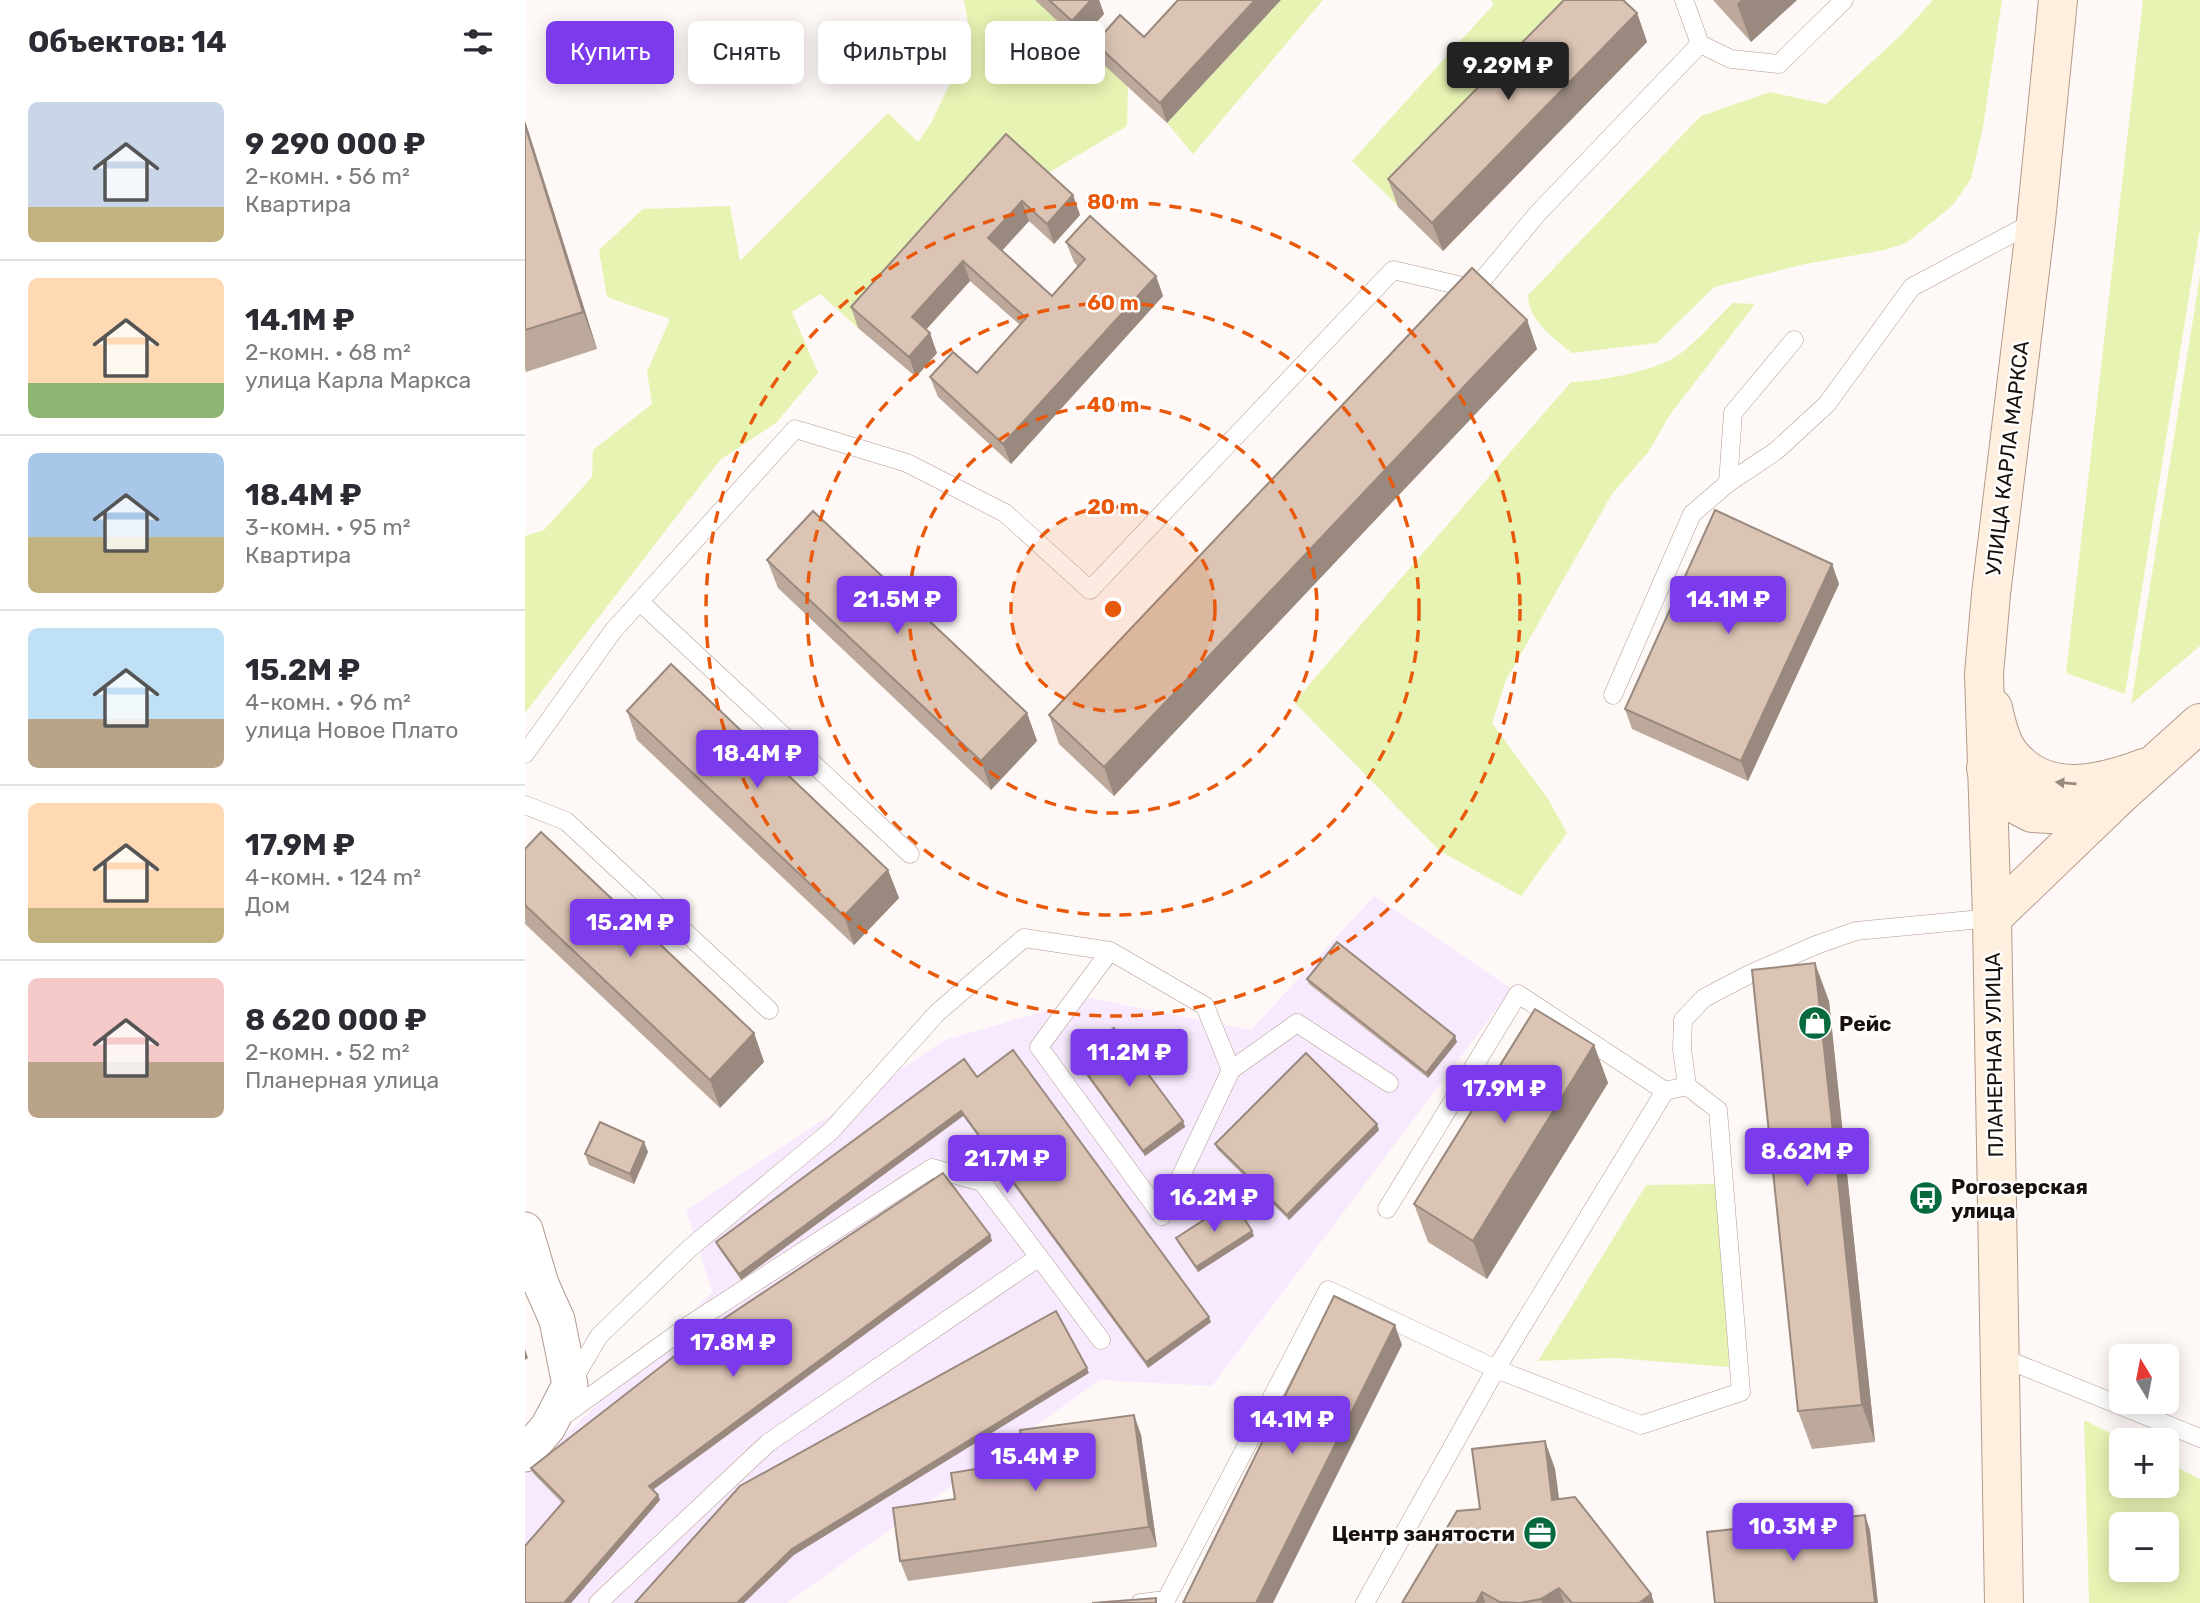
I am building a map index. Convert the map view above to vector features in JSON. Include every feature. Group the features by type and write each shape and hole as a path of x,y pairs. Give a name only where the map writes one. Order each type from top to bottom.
{"main road":[{"name":"УЛИЦА КАРЛА МАРКСА","path":"1992,918 1984,674 1992,580 2036,221 2057,0"},
{"path":"1984,674 1996,722 2008,753 2029,772 2048,782 2083,785 2114,779 2156,764"},
{"path":"1992,918 2121,794 2200,723"},
{"path":"1986,768 2000,796 2032,813 2083,816 2121,794"},
{"name":"ПЛАНЕРНАЯ УЛИЦА","path":"1992,918 2004,1603"}],"street":[{"path":"525,1236 541,1284 557,1320 571,1385 548,1427 525,1454"}],"lane":[{"path":"1685,0 1700,44 1731,59 1779,64 1844,0"},
{"path":"525,754 613,631 795,429 907,463 1005,513 1090,590 1393,270 1475,289 1538,213 1700,44"},
{"path":"1613,695 1692,514 1728,483 1776,451 1826,404 1912,287 2036,221"},
{"path":"1728,483 1733,413 1794,340"},
{"path":"639,602 910,854"},
{"path":"525,805 566,821 769,1010"},
{"path":"1140,1603 1166,1600 1328,1290 1496,1369 1641,1425 1741,1392 1718,1110 1687,1086 1682,1049 1683,1020 1704,998 1816,945 1856,931 1992,918"},
{"path":"571,1385 599,1336 690,1248 831,1130 937,1013 1024,939 1110,951 1205,1006 1231,1070"},
{"path":"1110,951 1039,1047 1162,1216 1231,1070 1297,1023 1389,1083"},
{"path":"1387,1209 1518,994 1665,1091"},
{"path":"1365,1603 1496,1369 1665,1091 1687,1086"},
{"path":"548,1427 689,1325 932,1168 982,1182 1101,1340"},
{"path":"598,1603 768,1443 1039,1257"},
{"path":"1998,1356 2200,1438"}],"shaded area":[{"path":"1374,896 1512,989 1212,1386 1100,1380 787,1603 525,1603 525,1475 712,1292 686,1210 945,1040 1090,998 1251,1030"}],"green space":[{"path":"964,0 1038,0 1060,21 985,21 985,84 1105,84 1105,65 1128,87 1127,126 1040,178 858,328 820,294 792,312 818,373 776,423 720,460 525,713 525,536 544,530 592,477 593,450 652,404 647,372 670,319 607,297 599,250 643,209 730,206 740,261 888,113 918,142 931,123 950,84 971,84 971,21 968,21"},
{"path":"1281,0 1323,0 1193,154 1167,123"},
{"path":"1492,0 1602,0 1399,207 1352,161 1493,5"},
{"path":"1933,0 2002,0 1983,127 1971,179 1952,206 1906,243 1885,250 1805,264 1714,287 1657,343 1572,353 1537,321 1532,313 1528,295 1701,116 1770,92 1826,104 1901,35"},
{"path":"2143,0 2200,0 2200,228 2125,694 2066,673"},
{"path":"2200,276 2200,646 2131,704"},
{"path":"1733,303 1755,304 1669,416 1649,451 1612,494 1506,680 1492,723 1548,799 1567,833 1521,896 1440,851 1294,702 1571,382 1625,375 1666,362 1691,344"},
{"path":"1718,1184 1729,1367 1614,1358 1538,1361 1646,1185"},
{"path":"2084,1420 2109,1432 2109,1498 2179,1498 2179,1468 2200,1479 2200,1603 2089,1603"}],"building":[{"path":"1049,0 1091,0 1072,21"},
{"path":"1178,0 1255,0 1160,103 1105,52 1105,32 1120,15 1144,37"},
{"path":"1564,0 1623,0 1637,13 1432,223 1388,179"},
{"path":"525,125 583,312 525,330"},
{"path":"1006,134 1073,195 1047,224 1022,201 988,238 1052,296 1085,259 1066,242 1090,216 1156,276 1003,444 930,377 953,352 977,373 1026,318 963,261 912,317 930,333 909,357 851,307"},
{"path":"1472,268 1527,320 1104,767 1049,715"},
{"path":"1715,510 1832,564 1741,761 1625,709"},
{"path":"813,511 1027,713 981,761 767,560"},
{"path":"671,664 888,870 844,916 627,711"},
{"path":"541,832 754,1033 710,1080 525,905 525,849"},
{"path":"1337,942 1455,1036 1426,1073 1307,979"},
{"path":"1815,963 1862,1405 1798,1411 1752,970"},
{"path":"1535,1009 1594,1045 1473,1241 1414,1204"},
{"path":"1114,1028 1183,1121 1143,1151 1075,1057"},
{"path":"1013,1050 1209,1317 1146,1362 961,1111 739,1274 716,1242 964,1059 977,1077"},
{"path":"1306,1053 1377,1124 1287,1215 1215,1144"},
{"path":"600,1122 644,1142 630,1174 585,1154"},
{"path":"943,1173 990,1235 649,1486 658,1495 564,1603 525,1603 525,1546 564,1501 531,1468 713,1326"},
{"path":"1233,1201 1252,1231 1196,1267 1176,1238"},
{"path":"1334,1296 1395,1325 1256,1603 1183,1603"},
{"path":"1056,1311 1087,1368 792,1549 737,1603 635,1603 740,1486"},
{"path":"1134,1415 1149,1527 900,1561 893,1508 955,1499 951,1473 982,1468 980,1451 1022,1445 1020,1430"},
{"name":"Центр занятости","path":"1545,1441 1552,1500 1575,1497 1651,1594 1639,1603 1572,1603 1559,1588 1541,1599 1520,1603 1500,1602 1482,1592 1476,1603 1402,1603 1457,1511 1480,1509 1472,1449"},
{"path":"1865,1515 1875,1603 1715,1603 1707,1532"},
{"path":"1156,1598 1156,1603 1092,1603"}],"place":[{"name":"Рейс","path":"1815,1023"},
{"name":"Рогозерская улица","path":"1926,1198"},
{"name":"Центр занятости","path":"1540,1533"}]}
